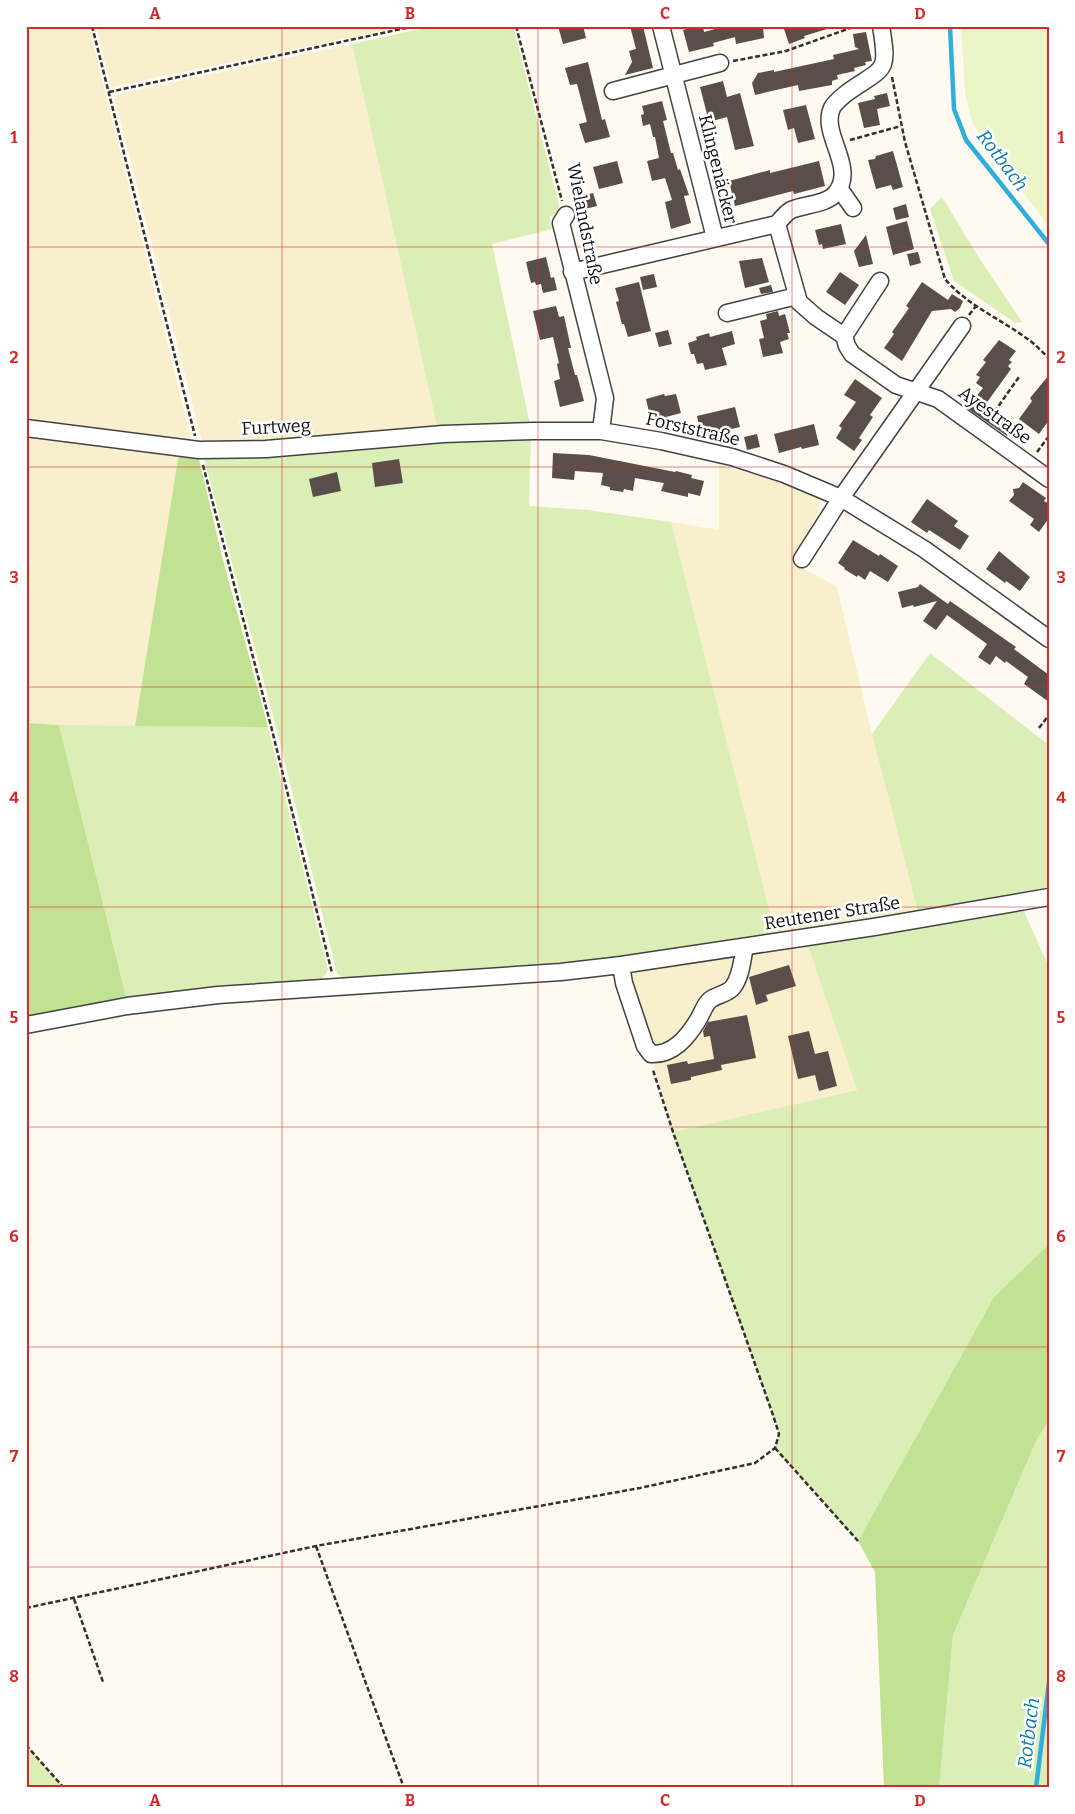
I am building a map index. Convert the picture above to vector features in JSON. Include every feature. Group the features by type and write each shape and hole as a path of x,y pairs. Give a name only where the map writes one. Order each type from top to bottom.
{"street":[{"name":"Klingenäcker","path":"572,272 715,238 661,26"},
{"path":"715,238 777,224 789,211 828,199 840,188 843,181 843,173 831,125 832,108 847,93 878,72 885,63 886,52 882,26"},
{"path":"613,91 720,63"},
{"path":"840,188 853,208"},
{"name":"Wielandstraße","path":"566,215 561,223 605,398 601,431"},
{"name":"Ayestraße","path":"777,224 797,296 802,306 844,336 852,354 896,385 938,399 1049,479"},
{"path":"844,336 880,281"},
{"path":"727,313 797,296"},
{"path":"802,559 841,498 966,319"},
{"name":"Furtweg","path":"26,428 199,450 266,449 443,434 529,431"},
{"name":"Forststraße","path":"529,431 601,431 670,442 732,457 784,474 841,498 924,549 1049,639"},
{"name":"Reutener Straße","path":"26,1024 127,1006 218,995 561,972 621,965 745,947 1049,897"},
{"path":"621,965 624,983 645,1046 651,1054 661,1054 670,1051 682,1040 698,1021 708,1001 732,989 738,978 745,947"}],"path":[{"path":"92,26 336,987"},
{"path":"109,92 416,26"},
{"name":"Wielandstraße","path":"516,26 566,215"},
{"path":"720,63 786,52 856,26"},
{"path":"885,63 890,69 901,126 945,279 954,289 976,306 1031,340 1049,358"},
{"path":"836,144 901,126"},
{"path":"966,319 976,306"},
{"path":"981,429 1019,376"},
{"path":"1041,448 1049,436"},
{"path":"1039,728 1049,714"},
{"path":"26,1608 316,1546 640,1488 755,1463 775,1448 779,1434 774,1415 672,1132 651,1064 651,1054"},
{"path":"775,1448 858,1541"},
{"path":"316,1546 404,1788"},
{"path":"74,1599 103,1682"},
{"path":"26,1745 64,1788"}],"shaded area":[{"path":"26,26 89,26 192,444 26,424"},
{"path":"96,26 397,26 397,28 111,87"},
{"path":"352,44 438,431 203,446 114,95"},
{"path":"26,434 179,453 135,726 26,723"},
{"path":"719,465 767,478 814,494 819,504 818,515 792,562 837,587 872,734 918,912 776,937 671,522 719,530"},
{"path":"807,943 857,1090 673,1132 628,984 632,974 640,969"}],"green space":[{"path":"434,26 513,26 561,213 550,216 552,229 492,244 530,425 438,431 352,44"},
{"path":"961,26 1049,26 1049,227 972,123 965,92"},
{"path":"942,197 981,261 1022,322 1015,323 954,281 930,209"},
{"path":"531,434 529,506 588,510 671,522 776,937 560,966 344,979 337,973 276,727 203,455"},
{"path":"179,453 198,455 222,556 268,727 135,726"},
{"path":"930,653 1049,745 1049,891 918,912 872,734"},
{"path":"26,723 59,725 127,1001 26,1019"},
{"path":"59,725 268,727 328,970 321,981 127,1001"},
{"path":"1022,907 1049,967 1049,1244 994,1297 858,1541 775,1448 779,1434 773,1415 673,1132 857,1090 807,943"},
{"path":"1049,1244 1049,1420 1036,1441 953,1635 939,1788 884,1788 875,1572 858,1541 994,1297"},
{"path":"1049,1420 1049,1788 939,1788 953,1635 1036,1441"},
{"path":"26,1745 64,1788 26,1788"}],"building":[{"path":"558,26 583,26 586,38 563,44"},
{"path":"630,26 643,26 653,68 625,75 632,62 629,51 636,49"},
{"path":"703,26 704,32 726,26 763,26 764,38 736,44 735,37 713,43 714,46 689,52 683,30"},
{"path":"783,26 827,26 827,29 804,36 805,38 789,44"},
{"path":"866,32 872,61 865,62 866,65 854,68 855,71 837,75 838,79 832,81 832,85 799,91 798,85 755,95 752,83 758,73 774,70 774,72 834,59 833,55 859,49 855,47 853,34"},
{"path":"588,62 602,120 605,119 610,137 585,143 579,124 587,122 577,84 570,85 565,68"},
{"path":"723,81 727,97 740,93 754,146 735,150 727,117 709,122 700,87"},
{"path":"887,93 890,106 877,109 880,125 864,128 858,103 875,99 874,96"},
{"path":"662,101 667,120 663,121 671,153 673,153 678,170 680,169 689,195 684,196 691,223 671,229 665,202 672,200 665,178 652,181 647,161 659,158 655,137 653,137 650,124 643,126 641,115 644,114 642,106"},
{"path":"806,105 815,139 798,143 794,128 788,130 783,110"},
{"path":"893,151 903,187 893,190 891,185 876,189 868,160"},
{"path":"617,161 623,183 599,189 593,167"},
{"path":"819,161 825,186 794,194 793,191 735,206 729,181 770,170 770,173"},
{"path":"593,193 597,206 581,210 578,197"},
{"path":"906,204 909,217 896,220 893,208"},
{"path":"907,221 914,249 893,255 886,227"},
{"path":"841,224 846,244 823,249 822,244 819,245 815,230"},
{"path":"866,235 873,264 859,267 854,251"},
{"path":"918,252 921,263 910,266 907,254"},
{"path":"546,257 551,278 554,277 557,290 543,293 541,284 531,283 526,262"},
{"path":"762,258 769,282 745,288 739,261"},
{"path":"840,272 859,285 845,305 826,292"},
{"path":"654,274 657,287 643,290 640,277"},
{"path":"639,282 651,331 628,337 616,302 619,301 615,288"},
{"path":"922,282 948,300 952,294 963,301 960,308 955,312 951,309 932,311 902,361 884,348 894,334 892,332 909,308 906,306"},
{"path":"771,285 773,292 761,294 759,288"},
{"path":"556,306 559,317 564,316 571,348 568,348 584,401 560,407 554,381 560,379 557,364 559,363 553,337 540,340 533,311"},
{"path":"778,311 779,316 785,314 790,333 787,333 789,339 780,342 783,353 763,357 759,339 764,338 760,321 767,319 766,314"},
{"path":"668,330 672,344 659,347 655,333"},
{"path":"732,331 735,344 722,348 727,365 705,370 703,363 697,364 694,354 691,354 688,343 697,340 696,337 709,333 710,337"},
{"path":"999,340 1016,351 1009,360 1012,362 1008,366 1011,369 985,405 1014,426 1007,436 967,408 983,388 976,383 980,377 976,375 986,362 983,360"},
{"path":"1049,375 1049,420 1039,434 1019,419 1032,401 1030,398"},
{"path":"855,379 882,398 870,415 873,417 859,438 862,440 854,451 836,438 842,428 839,426 856,402 844,395"},
{"path":"664,394 665,396 676,394 681,413 651,421 646,399"},
{"path":"735,407 740,427 701,436 697,416"},
{"path":"814,424 819,445 802,449 801,447 779,453 774,434"},
{"path":"757,434 760,447 747,450 744,437"},
{"path":"553,453 589,455 676,471 692,475 691,478 704,481 700,496 688,493 688,497 661,491 664,483 635,478 633,491 624,489 623,492 610,490 610,487 601,485 603,473 575,471 574,480 552,478"},
{"path":"399,459 403,483 375,487 372,463"},
{"path":"337,472 341,491 313,497 309,479"},
{"path":"1023,482 1046,498 1044,501 1049,504 1049,518 1039,532 1030,525 1034,519 1009,501 1014,495 1013,489 1019,488"},
{"path":"927,499 958,521 954,526 969,536 960,550 929,530 927,533 911,522"},
{"path":"853,540 898,566 888,582 870,571 865,580 858,575 857,577 838,563"},
{"path":"999,551 1030,577 1020,591 986,569"},
{"path":"920,584 948,604 950,601 1016,647 1014,649 1049,675 1049,702 1024,684 1028,677 1006,661 1005,663 996,656 990,665 978,657 987,644 947,615 936,630 923,621 937,601 902,608 898,592 918,587"},
{"path":"789,965 796,986 766,995 768,1001 756,1005 749,977"},
{"path":"747,1015 756,1058 721,1065 722,1070 671,1084 667,1065 687,1061 688,1064 714,1059 710,1036 704,1037 703,1031 708,1022"},
{"path":"809,1031 815,1054 828,1051 837,1086 819,1091 815,1075 798,1079 788,1036"}],"waterway":[{"name":"Rotbach","path":"950,26 954,109 966,140 1049,244"},
{"name":"Rotbach","path":"1036,1788 1049,1682"}]}
